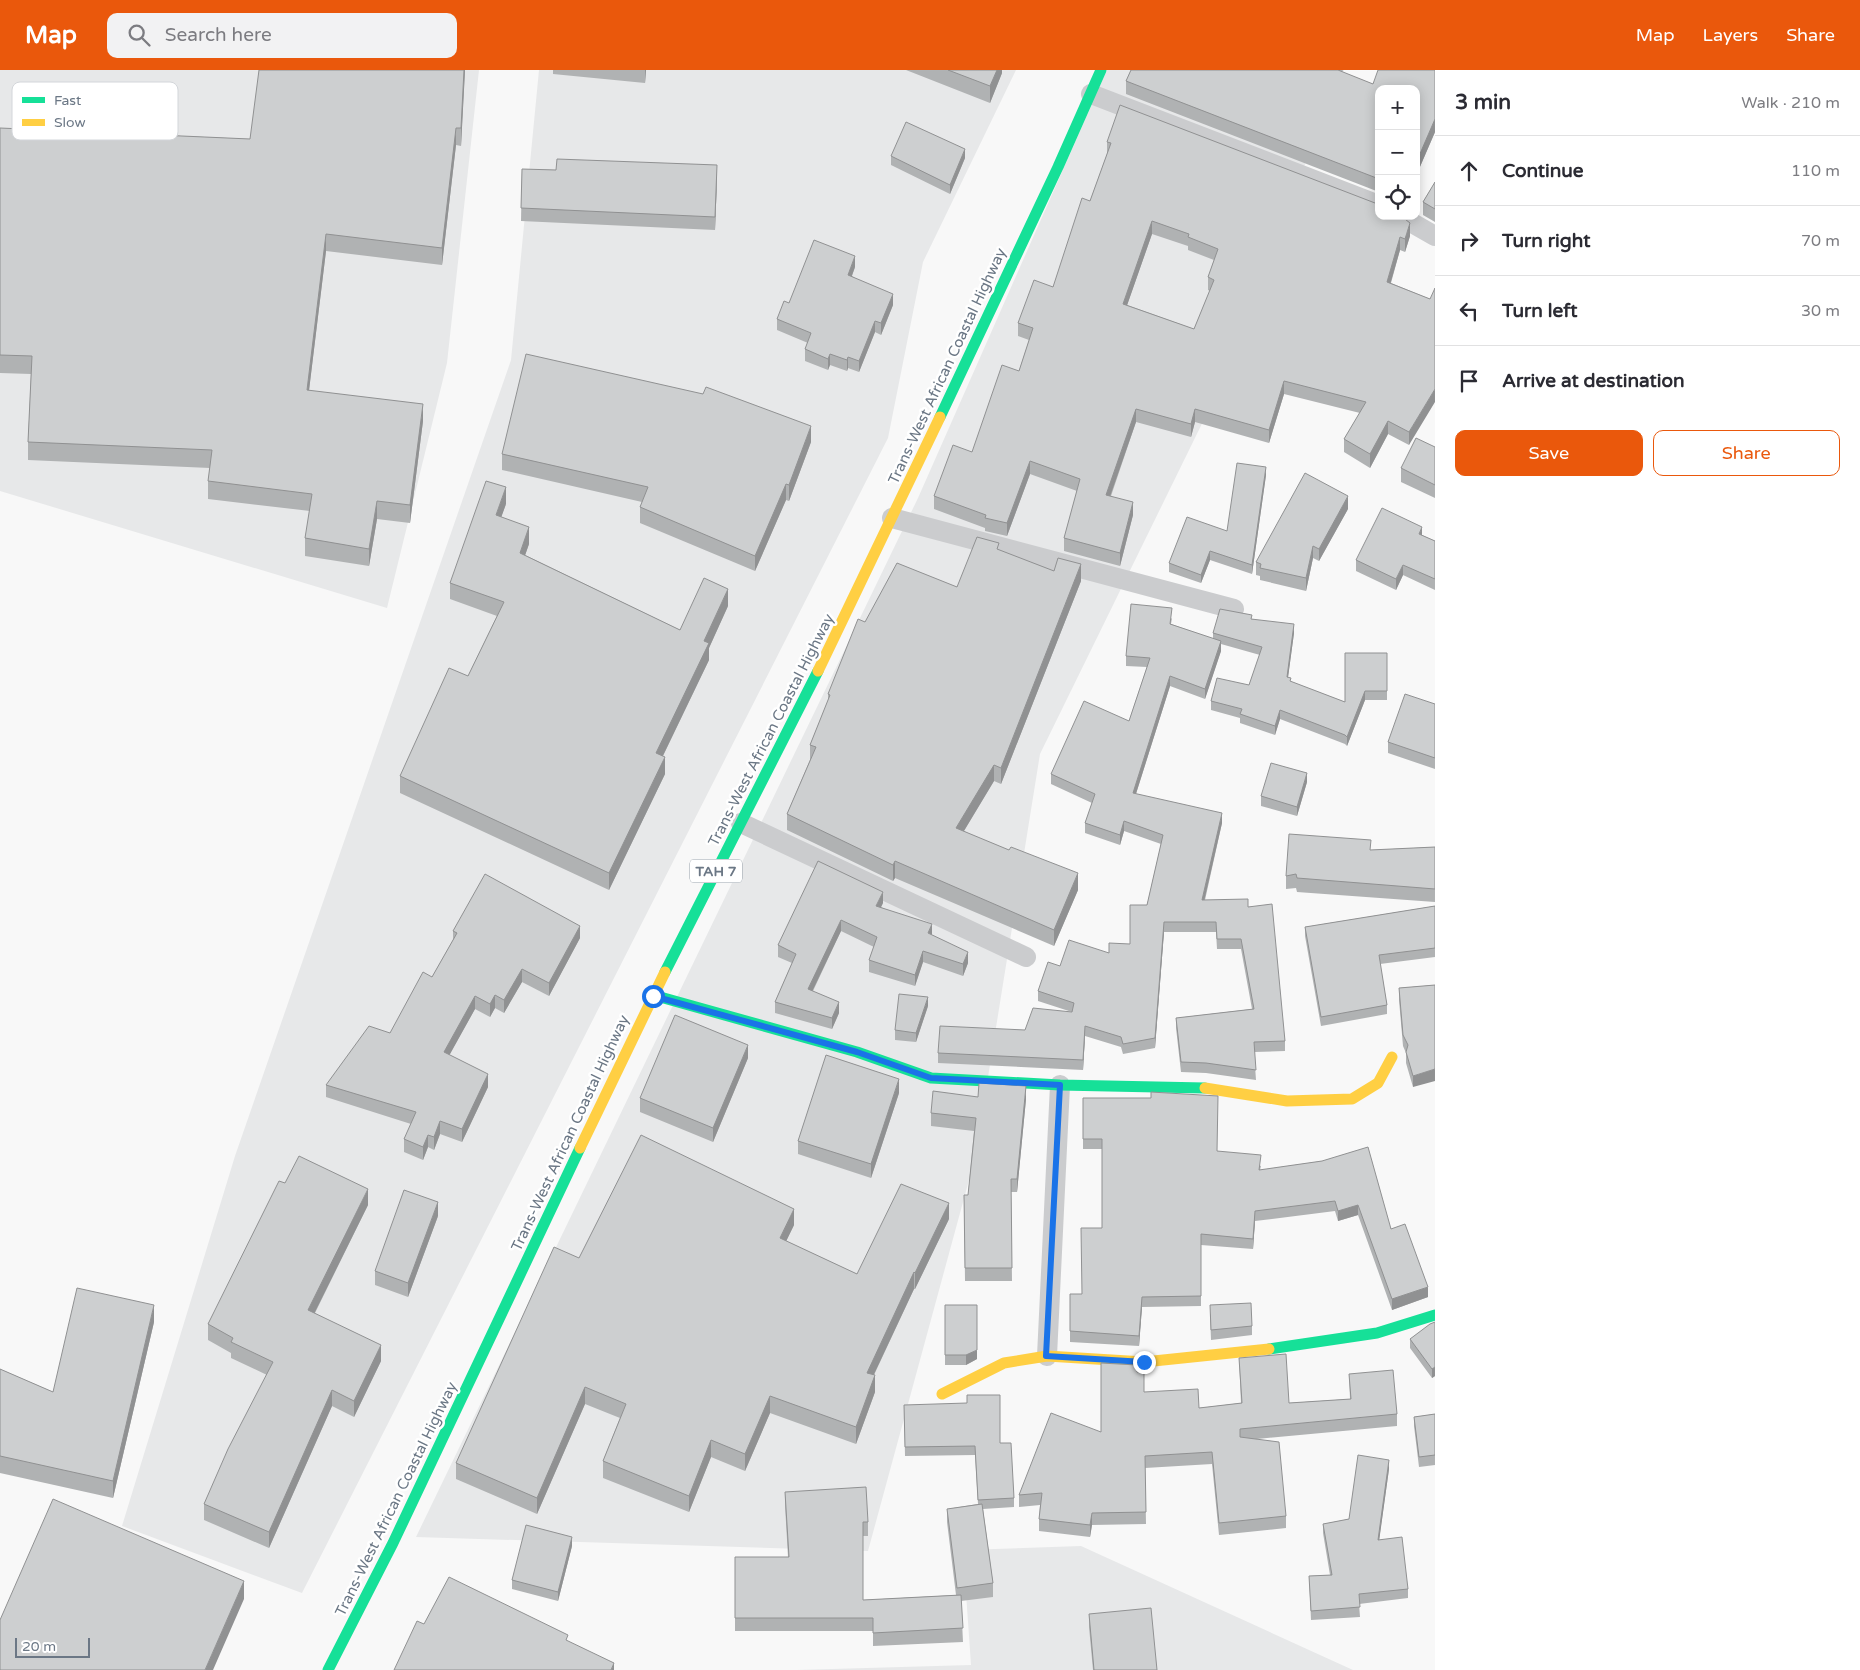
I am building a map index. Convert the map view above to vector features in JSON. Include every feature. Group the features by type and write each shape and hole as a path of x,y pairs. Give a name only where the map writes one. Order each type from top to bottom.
{"main road":[{"name":"Trans-West African Coastal Highway","path":"328,1670 393,1543 653,996 849,610 1101,70"},
{"path":"653,996 857,1052 931,1078 1060,1085 1204,1088 1287,1101 1352,1099 1378,1083 1392,1057"},
{"path":"942,1394 1004,1363 1046,1356 1144,1362 1214,1356 1326,1342 1378,1333 1435,1315"}],"street":[{"path":"1091,94 1375,203"},
{"path":"1407,220 1435,236"},
{"path":"892,518 1234,609"},
{"path":"741,823 1026,957"},
{"path":"1046,1356 1060,1085"}],"shaded area":[{"path":"0,70 479,70 447,363 387,608 0,491"},
{"path":"539,70 1016,70 923,262 888,438 302,1593 122,1526 235,1156 511,360"},
{"path":"1107,70 1344,70 1301,174 1217,393 1040,754 975,1158 868,1551 416,1537 918,498"},
{"path":"1081,1546 1353,1670 797,1670 971,1665 963,1550"}],"building":[{"path":"259,70 464,70 461,128 456,128 442,248 326,234 307,390 423,404 410,505 377,501 369,549 305,538 312,494 208,481 212,450 28,442 32,356 0,355 0,128 12,129 12,140 178,140 178,136 250,139"},
{"path":"948,70 997,70 990,86"},
{"path":"1131,70 1338,70 1373,84 1378,70 1435,70 1435,119 1420,154 1420,85 1375,85 1375,177 1126,81"},
{"path":"1120,105 1375,203 1375,220 1406,220 1410,223 1405,239 1400,237 1387,282 1430,299 1435,288 1435,389 1409,432 1388,421 1370,454 1344,439 1366,402 1284,381 1269,430 1195,409 1191,424 1136,409 1106,495 1133,502 1120,553 1064,538 1080,479 1030,461 1007,523 985,518 986,515 934,496 953,445 972,452 1002,365 1019,371 1033,328 1018,323 1034,280 1053,287 1082,198 1090,201 1111,143 1107,142","holes":["1152,221 1189,234 1188,237 1218,249 1208,277 1214,280 1194,329 1123,304"]},
{"path":"906,122 965,149 950,185 891,156"},
{"path":"557,159 717,165 715,217 521,208 522,169 556,170"},
{"path":"1435,182 1435,209 1423,202"},
{"path":"814,240 855,256 848,275 893,294 881,323 875,321 859,361 848,357 847,360 830,354 828,359 805,349 811,333 777,319 784,301 789,303"},
{"path":"526,354 703,394 706,387 811,426 789,485 786,484 755,556 640,507 648,487 502,454"},
{"path":"1416,438 1435,447 1435,485 1401,468"},
{"path":"1237,463 1266,467 1252,565 1210,551 1201,575 1169,563 1187,517 1227,531"},
{"path":"1305,473 1348,496 1319,549 1313,546 1306,578 1260,568 1261,564 1256,562"},
{"path":"486,481 506,487 496,515 529,527 520,553 680,630 704,578 728,589 704,641 709,643 656,753 665,757 609,873 400,776 449,668 468,676 504,602 450,583"},
{"path":"1382,508 1422,527 1419,534 1435,541 1435,579 1403,565 1396,579 1356,560"},
{"path":"977,537 999,543 997,549 1054,571 1058,558 1081,564 1001,768 994,765 956,828 1009,850 1011,847 1078,873 1054,930 895,861 893,865 787,814 816,747 810,745 858,619 865,622 897,563 957,587"},
{"path":"1131,604 1172,608 1170,624 1221,641 1205,689 1170,676 1133,793 1222,813 1202,900 1248,899 1248,907 1272,904 1285,1041 1254,1042 1256,1070 1206,1063 1181,1062 1176,1018 1254,1009 1241,939 1217,939 1216,922 1164,922 1155,1038 1123,1044 1121,1037 1085,1026 1083,1060 938,1053 940,1026 1025,1030 1033,1008 1072,1012 1074,1003 1038,991 1048,962 1060,966 1069,940 1109,953 1109,943 1130,944 1130,905 1147,905 1163,835 1124,821 1120,835 1085,823 1095,794 1051,774 1084,701 1129,721 1150,658 1126,656"},
{"path":"1220,609 1252,615 1251,619 1294,624 1287,677 1291,678 1290,681 1345,702 1345,653 1387,653 1387,691 1365,691 1347,737 1280,710 1275,726 1240,714 1242,709 1211,701 1217,678 1249,685 1262,647 1213,633"},
{"path":"1405,694 1435,704 1435,758 1388,742"},
{"path":"1271,763 1307,773 1297,807 1261,796"},
{"path":"1289,834 1371,840 1370,850 1435,847 1435,889 1297,878 1296,874 1286,876"},
{"path":"818,861 883,892 876,906 932,924 928,933 968,952 963,964 923,951 915,975 869,960 877,937 841,920 808,989 839,1002 832,1018 775,1002 796,954 778,945"},
{"path":"485,874 580,926 549,983 522,969 504,1000 495,995 490,1004 475,996 444,1052 488,1074 462,1129 440,1121 434,1137 428,1135 423,1147 404,1139 416,1112 326,1085 369,1026 390,1033 423,972 432,977 457,933 453,931"},
{"path":"1435,906 1435,948 1379,955 1387,1005 1321,1017 1305,927"},
{"path":"1435,985 1435,1069 1413,1076 1406,1052 1408,1045 1403,1035 1399,988"},
{"path":"899,994 928,997 916,1033 895,1030"},
{"path":"675,1015 748,1045 713,1128 640,1098"},
{"path":"826,1055 899,1079 871,1164 798,1141"},
{"path":"979,1083 1026,1086 1017,1179 1011,1179 1012,1268 965,1268 964,1195 968,1195 976,1118 931,1113 933,1091 978,1097"},
{"path":"1151,1092 1218,1096 1217,1151 1261,1155 1259,1170 1322,1161 1368,1147 1391,1229 1405,1224 1428,1287 1392,1299 1358,1205 1338,1211 1335,1201 1255,1211 1253,1239 1201,1234 1201,1296 1142,1297 1139,1336 1070,1331 1070,1294 1082,1294 1081,1228 1102,1228 1102,1139 1083,1139 1083,1098 1151,1098"},
{"path":"641,1135 794,1209 780,1238 857,1274 901,1184 949,1203 914,1272 867,1373 875,1375 856,1427 770,1396 745,1454 711,1440 689,1496 603,1461 626,1404 585,1387 537,1498 456,1463 554,1247 579,1258"},
{"path":"299,1156 368,1189 308,1310 381,1345 354,1401 332,1390 269,1532 204,1504 228,1449 273,1362 231,1342 233,1338 208,1324 279,1181 285,1183"},
{"path":"404,1190 438,1202 408,1283 375,1271"},
{"path":"77,1288 154,1305 113,1481 0,1456 0,1369 53,1392"},
{"path":"1251,1303 1252,1326 1211,1330 1210,1305"},
{"path":"945,1305 977,1305 977,1350 966,1355 945,1355"},
{"path":"1435,1322 1435,1367 1432,1369 1410,1339"},
{"path":"1286,1354 1289,1403 1351,1399 1349,1374 1393,1370 1397,1414 1240,1429 1240,1437 1279,1442 1286,1516 1219,1523 1212,1452 1145,1456 1146,1512 1092,1513 1090,1525 1039,1519 1042,1493 1019,1495 1051,1413 1101,1432 1101,1363 1137,1365 1137,1372 1144,1372 1144,1392 1198,1389 1199,1408 1242,1403 1239,1358"},
{"path":"967,1395 1000,1395 1000,1443 1011,1443 1014,1498 978,1500 975,1446 905,1447 904,1405 967,1403"},
{"path":"1435,1414 1435,1455 1419,1457 1414,1417"},
{"path":"1358,1455 1389,1460 1378,1540 1402,1537 1408,1589 1359,1594 1360,1607 1311,1611 1309,1576 1332,1575 1323,1524 1349,1519"},
{"path":"866,1487 868,1522 863,1522 863,1600 961,1595 963,1628 873,1633 873,1618 735,1618 735,1557 789,1557 785,1492"},
{"path":"53,1499 244,1581 205,1670 0,1670 0,1620"},
{"path":"982,1504 993,1583 957,1588 947,1509"},
{"path":"526,1525 572,1537 558,1592 512,1580"},
{"path":"449,1577 568,1635 566,1640 614,1663 611,1670 394,1670 417,1621 424,1624"},
{"path":"1151,1608 1157,1670 1094,1670 1089,1614"}],"traffic: fast":[{"path":"940,417 1058,167 1101,70"},
{"path":"665,972 818,671"},
{"path":"653,995 857,1052 931,1078 1060,1085 1205,1088"},
{"path":"328,1670 393,1543 580,1148"},
{"path":"1269,1349 1377,1333 1435,1315"}],"traffic: slow":[{"path":"818,671 940,417"},
{"path":"580,1148 665,972"},
{"path":"1205,1088 1287,1101 1352,1099 1378,1083 1392,1057"},
{"path":"942,1394 1004,1363 1047,1356 1144,1362 1269,1349"}],"route":[{"path":"653,996 857,1052 931,1078 1060,1085 1046,1356 1144,1362"}]}
